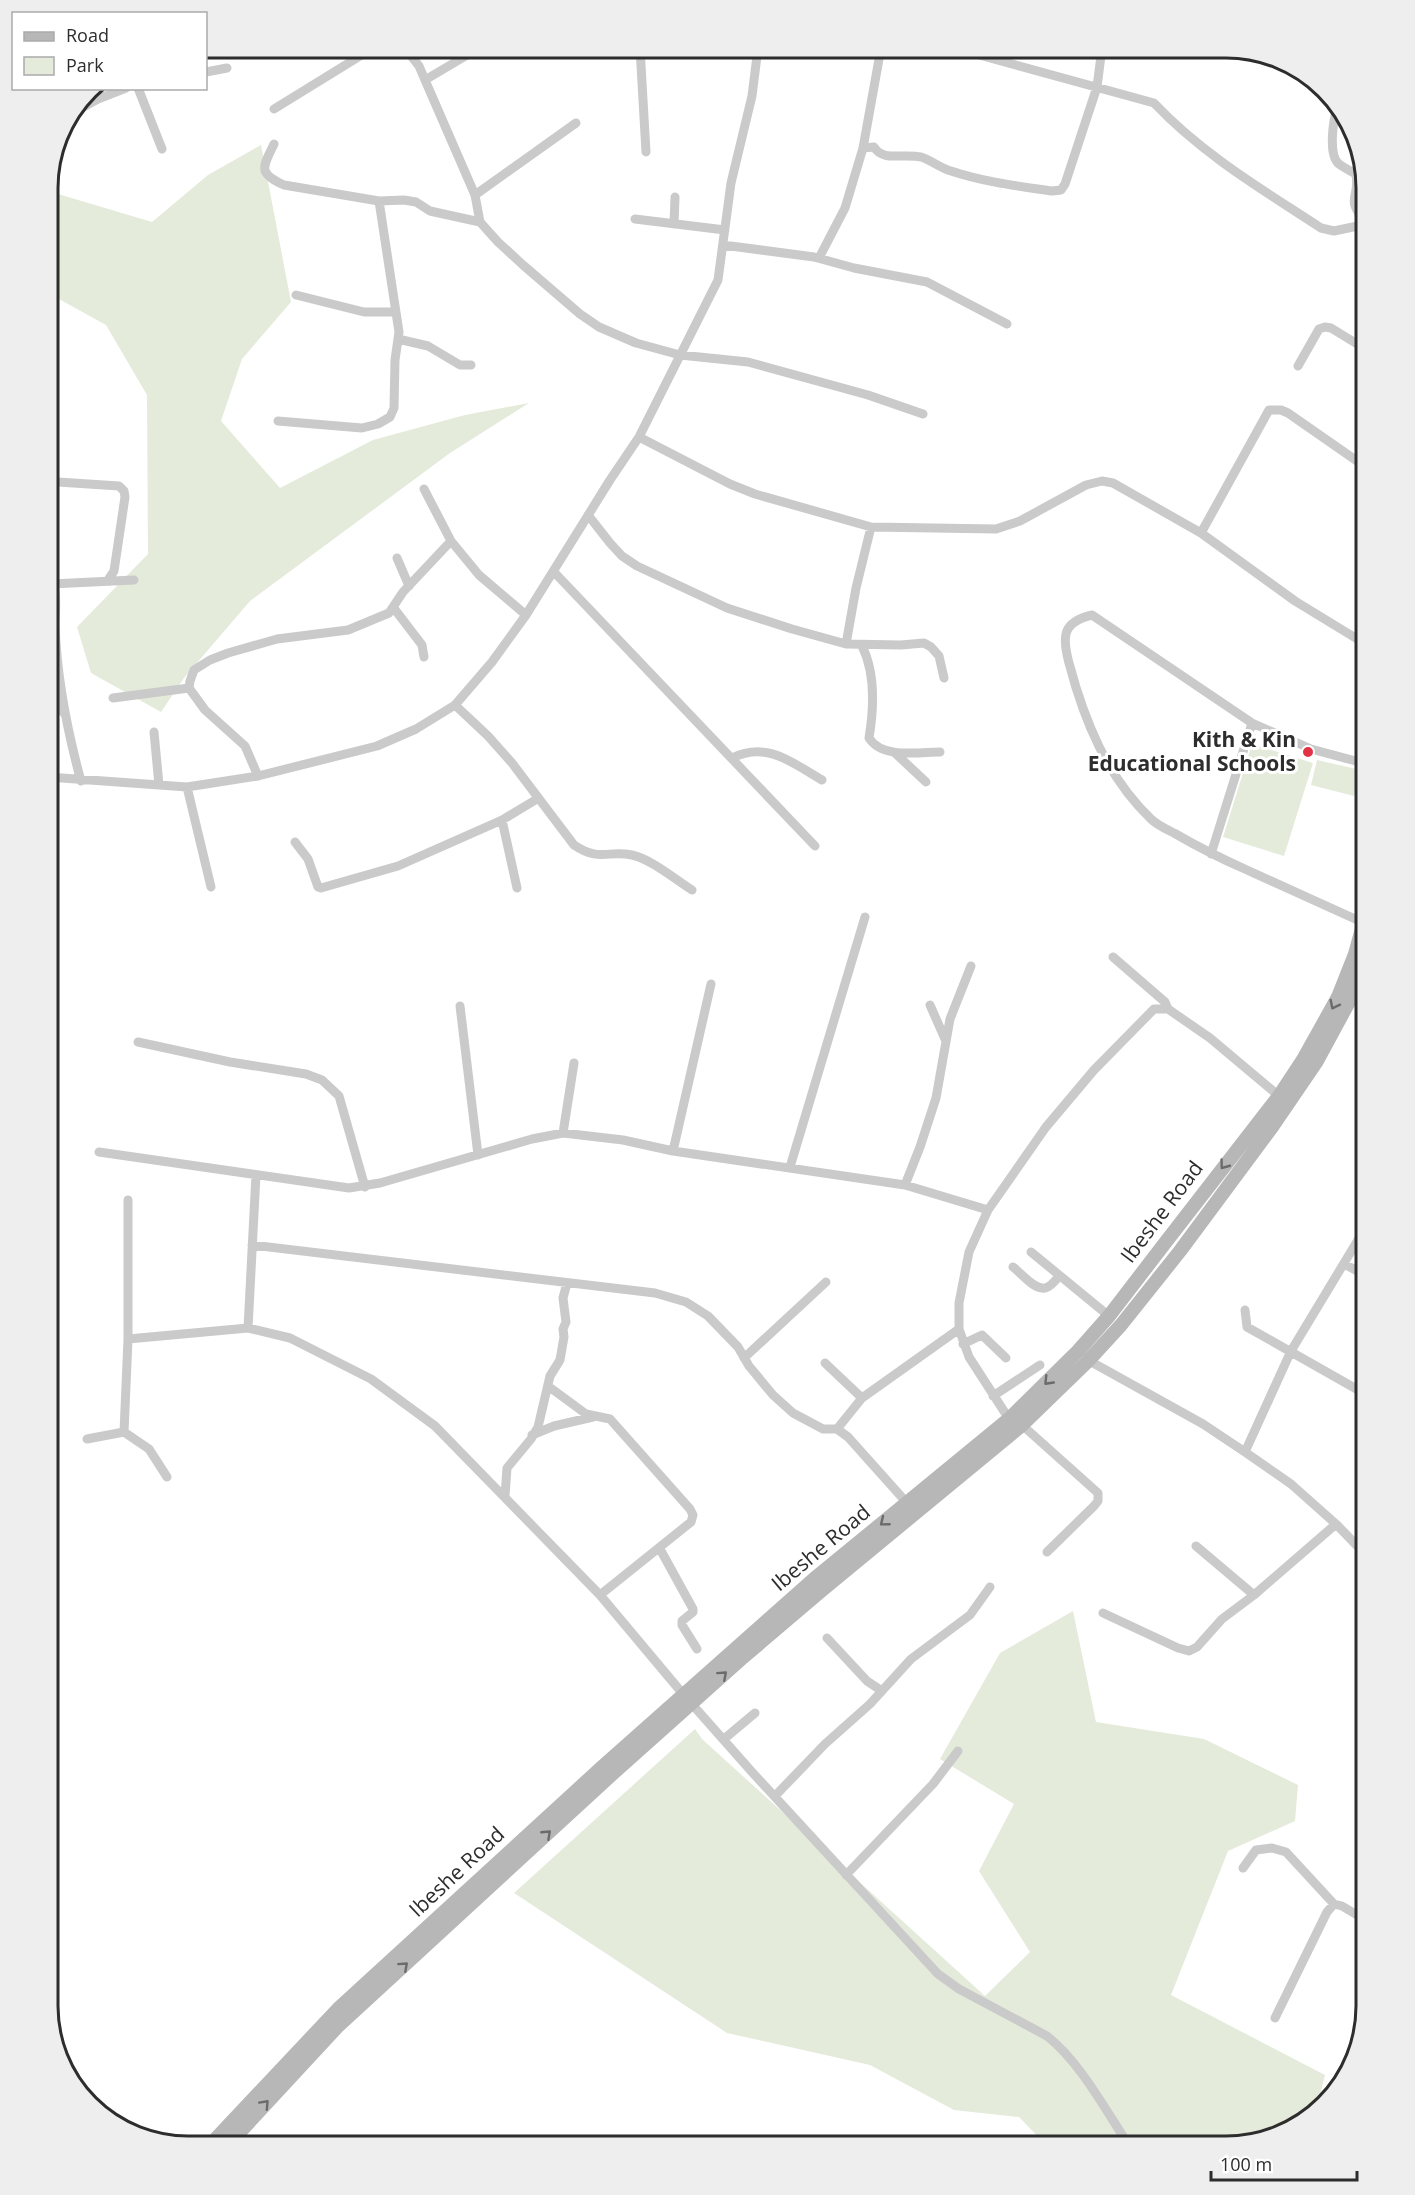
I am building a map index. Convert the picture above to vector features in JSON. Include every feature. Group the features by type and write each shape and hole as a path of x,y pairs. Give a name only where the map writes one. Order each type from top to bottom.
{"main road":[{"name":"Ibeshe Road","path":"218,2136 338,2009 687,1699 1022,1425 1083,1356 1109,1316 1279,1096 1315,1041 1338,997 1356,951"},
{"name":"Ibeshe Road","path":"236,2136 338,2026 814,1579 1121,1324 1180,1251 1317,1061 1350,1000 1356,983"}],"street":[{"path":"274,109 357,58"},
{"path":"413,58 419,66 475,195 480,222 498,242 580,314 599,327 636,343 680,355 748,362 868,395 923,414"},
{"path":"425,80 462,58"},
{"path":"641,58 646,152"},
{"path":"59,778 187,787 258,776 377,746 416,729 455,705 492,662 526,615 639,437 718,280 731,183 752,96 757,59"},
{"path":"819,258 845,208 863,148 879,59"},
{"path":"993,59 1154,103 1171,121 1232,170 1322,228 1334,231 1356,226"},
{"path":"863,148 874,147 884,156 906,154 924,158 948,171 994,182 1053,191 1061,190 1097,87 1101,59"},
{"path":"207,72 227,68"},
{"path":"91,103 121,90"},
{"path":"139,90 162,149"},
{"path":"1335,116 1333,124 1335,159 1355,173"},
{"path":"475,195 576,123"},
{"path":"274,144 264,165 265,173 270,179 284,185 379,201 416,202 430,211 480,222"},
{"path":"1356,189 1353,200 1356,212"},
{"path":"674,224 675,197"},
{"path":"278,421 362,428 390,417 394,408 398,339 379,201"},
{"path":"635,219 725,230"},
{"path":"723,245 819,258 854,268 927,282 1007,324"},
{"path":"296,295 364,312 396,312"},
{"path":"1298,366 1319,330 1325,327 1331,328 1356,343"},
{"path":"398,339 428,346 460,366 471,365"},
{"path":"1201,533 1269,410 1281,410 1288,413 1356,460"},
{"path":"639,437 730,484 755,494 871,527 996,529 1020,521 1086,485 1102,481 1113,483 1201,533 1295,601 1356,638"},
{"path":"59,482 119,486 124,490 125,497 114,571 108,580"},
{"path":"424,489 451,541 479,575 526,615"},
{"path":"588,515 622,556 637,566 727,608 846,644 862,646 924,643 932,647 939,656 944,678"},
{"path":"846,644 856,588 871,527"},
{"path":"189,688 194,670 228,653 277,639 348,630 388,613 409,586 451,541"},
{"path":"397,558 409,586"},
{"path":"554,572 815,846"},
{"path":"59,583 134,580"},
{"path":"393,607 422,645 424,657"},
{"path":"1356,761 1311,749 1252,723 1092,615 1073,621 1067,630 1064,638 1068,660 1082,707 1112,773 1153,820 1211,855 1356,912"},
{"path":"862,646 868,657 871,675 872,722 869,738 873,745 895,753 940,752"},
{"path":"59,667 65,714 81,781"},
{"path":"113,698 189,688"},
{"path":"189,688 205,710 245,746 258,776"},
{"path":"455,705 488,736 512,763 574,845 585,853 631,854 692,890"},
{"path":"59,708 65,714"},
{"path":"1211,855 1252,723"},
{"path":"154,732 159,785"},
{"path":"732,758 744,752 777,753 822,780"},
{"path":"895,753 926,782"},
{"path":"187,787 211,887"},
{"path":"295,842 308,859 318,887 321,888 398,866 502,820 537,799"},
{"path":"502,820 517,888"},
{"path":"790,1167 865,917"},
{"path":"1113,957 1165,1002 1168,1009 1209,1038 1279,1096"},
{"path":"905,1185 936,1098 954,1007 971,966"},
{"path":"673,1151 711,984"},
{"path":"930,1005 946,1041"},
{"path":"460,1006 478,1155"},
{"path":"1009,1419 963,1344 959,1329 959,1303 969,1252 988,1210 1046,1127 1094,1070 1154,1009 1168,1009"},
{"path":"138,1042 200,1056 306,1074 322,1080 339,1096 365,1187"},
{"path":"563,1133 574,1063"},
{"path":"99,1152 349,1188 365,1187 532,1139 563,1133 623,1140 673,1151 905,1185 988,1210"},
{"path":"248,1328 256,1175"},
{"path":"124,1432 128,1339 128,1200"},
{"path":"1245,1452 1292,1351 1356,1244"},
{"path":"252,1245 655,1293 686,1302 708,1316 738,1347 773,1395 793,1413 823,1429 837,1429 848,1437 907,1503"},
{"path":"1031,1252 1109,1316"},
{"path":"1344,1264 1356,1270"},
{"path":"1013,1267 1036,1286 1044,1288 1059,1276"},
{"path":"744,1358 826,1282"},
{"path":"505,1496 507,1468 538,1427 550,1376 560,1360 563,1329 566,1322 563,1298 567,1284"},
{"path":"1245,1310 1247,1328 1356,1389"},
{"path":"128,1339 248,1328 290,1338 371,1379 435,1426 600,1595 687,1699 938,1974 959,1989 1047,2036 1059,2046 1073,2062 1123,2136"},
{"path":"837,1429 862,1398 959,1329"},
{"path":"963,1344 982,1335 1006,1358"},
{"path":"1083,1356 1203,1424 1245,1452 1291,1484 1356,1545"},
{"path":"825,1363 862,1398"},
{"path":"993,1396 1040,1365"},
{"path":"548,1386 586,1414 610,1419 693,1515 691,1522 660,1549 600,1595"},
{"path":"532,1436 554,1426 598,1416"},
{"path":"1022,1425 1098,1493 1098,1501 1094,1506 1047,1552"},
{"path":"87,1439 124,1432 149,1449 167,1476"},
{"path":"1103,1613 1189,1651 1197,1647 1222,1619 1254,1595 1336,1524"},
{"path":"1196,1546 1254,1595"},
{"path":"660,1549 693,1609 693,1612 682,1620 682,1625 697,1649"},
{"path":"775,1796 825,1744 870,1704 912,1659 970,1615 990,1587"},
{"path":"827,1638 867,1681 882,1691"},
{"path":"724,1739 755,1713"},
{"path":"846,1875 933,1784 958,1751"},
{"path":"1243,1868 1256,1850 1272,1848 1286,1852 1334,1904 1356,1914"},
{"path":"1275,2018 1327,1912 1334,1904"}],"green space":[{"path":"261,145 291,302 242,359 221,421 280,488 373,440 465,415 529,403 450,453 250,601 184,678 161,712 91,673 77,627 148,554 147,395 106,325 59,299 59,194 152,222 208,175"},
{"path":"1252,744 1313,763 1284,856 1223,837"},
{"path":"1317,760 1356,769 1354,796 1311,785"},
{"path":"1073,1611 1096,1722 1204,1739 1298,1785 1295,1821 1228,1851 1171,1995 1325,2075 1320,2096 1299,2115 1268,2130 1235,2136 1037,2136 1019,2117 954,2110 870,2065 727,2033 514,1893 695,1729 702,1739 985,1996 1030,1952 979,1871 1014,1804 940,1759 1000,1653"}],"place":[{"name":"Kith & Kin Educational Schools","path":"1308,752"}]}
